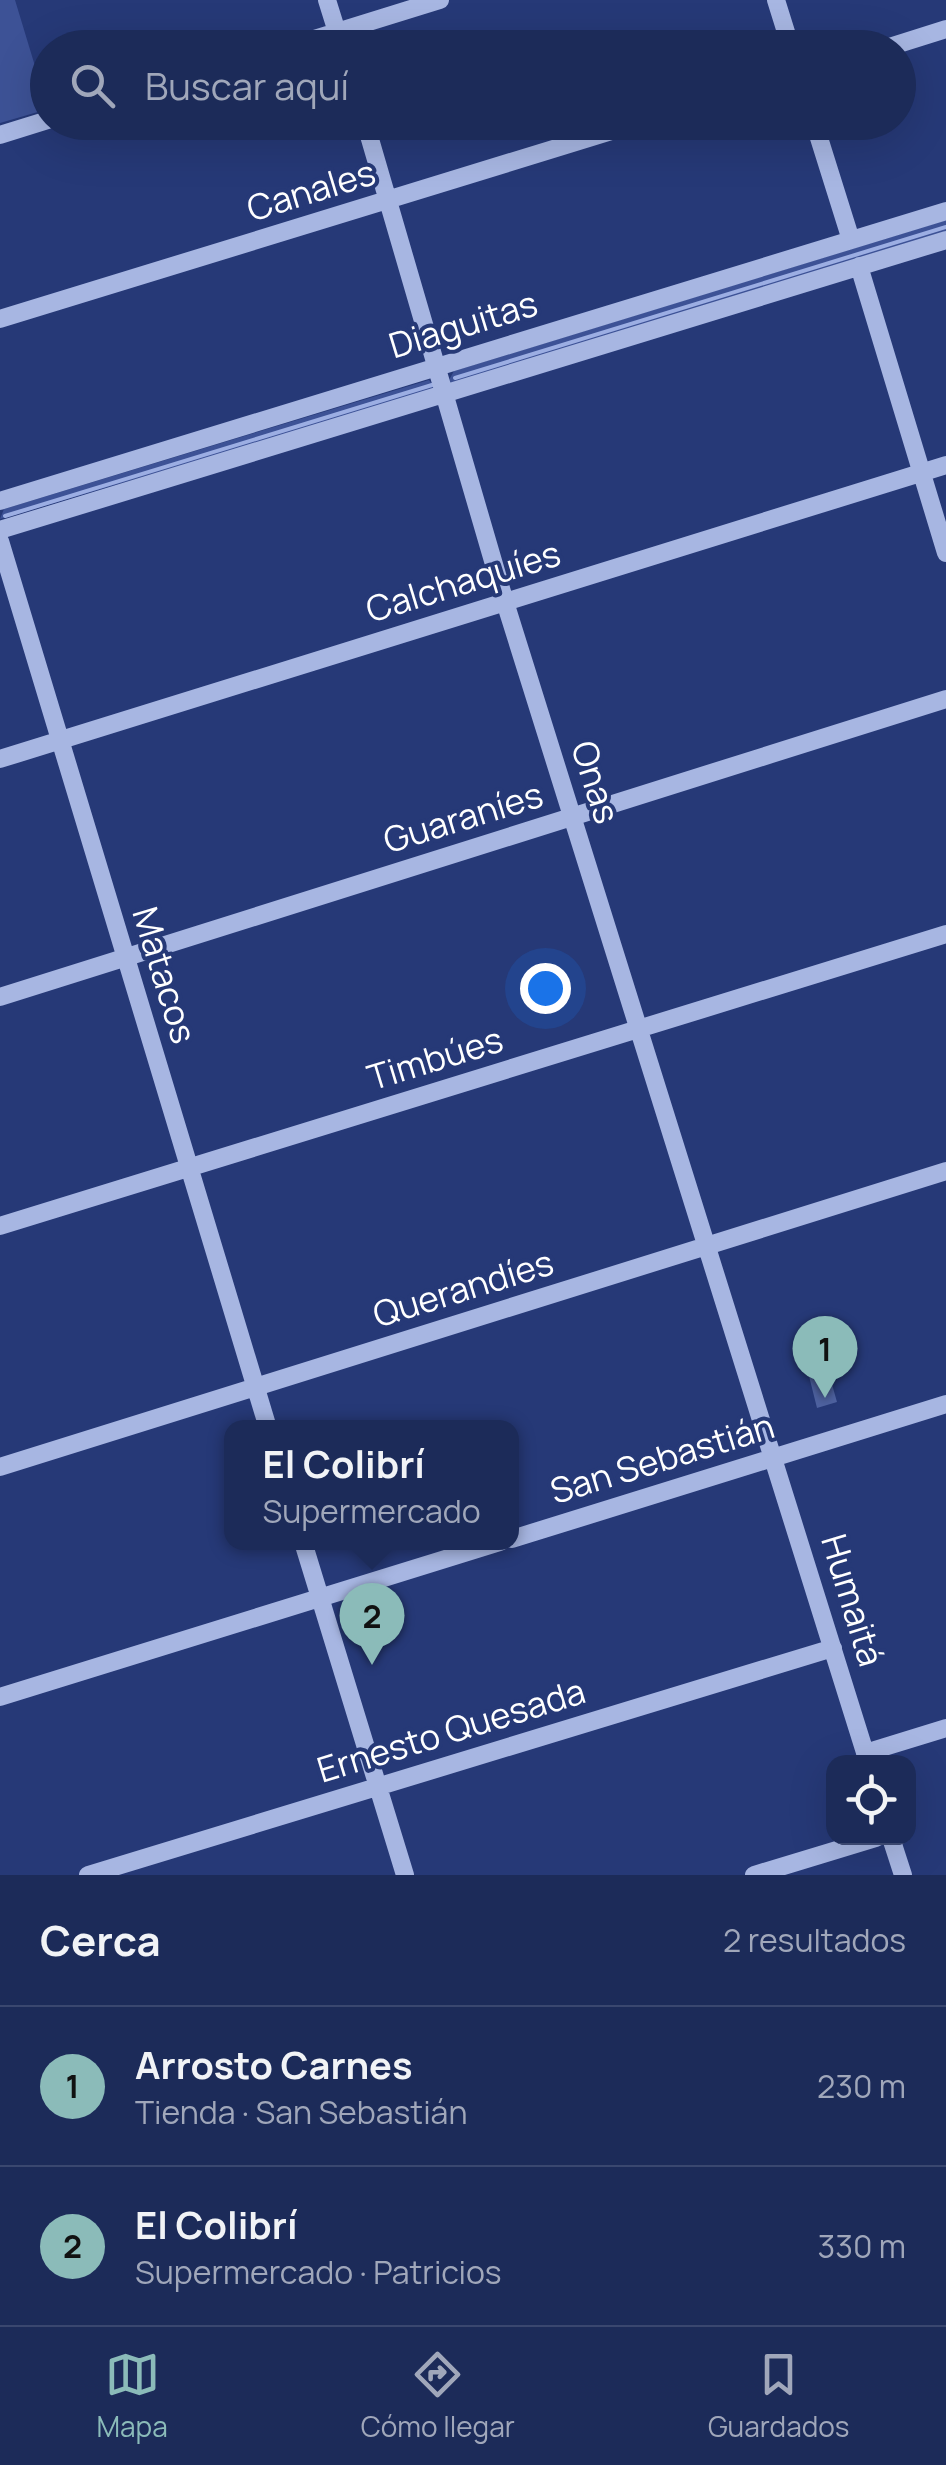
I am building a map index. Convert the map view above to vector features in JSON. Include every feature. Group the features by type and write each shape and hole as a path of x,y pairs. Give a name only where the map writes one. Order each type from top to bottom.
{"street":[{"path":"328,0 337,30"},
{"path":"365,30 440,0"},
{"path":"776,0 785,30"},
{"path":"916,38 946,29"},
{"path":"0,135 30,126"},
{"name":"Onas","path":"370,140 439,366 504,602 774,1458"},
{"name":"Canales","path":"0,319 583,140"},
{"path":"820,140 851,240"},
{"name":"Diaguitas","path":"0,501 946,211"},
{"name":"Diaguitas","path":"0,530 946,240"},
{"path":"859,266 946,553"},
{"name":"Calchaquíes","path":"0,759 946,464"},
{"name":"Matacos","path":"0,541 266,1420"},
{"name":"Guaraníes","path":"0,997 946,699"},
{"name":"Timbúes","path":"0,1226 946,934"},
{"name":"Querandíes","path":"0,1467 946,1171"},
{"name":"San Sebastián","path":"519,1537 946,1404"},
{"name":"Humaitá","path":"774,1458 866,1755"},
{"path":"305,1550 404,1875"},
{"path":"0,1697 474,1550"},
{"name":"Ernesto Quesada","path":"88,1875 833,1648"},
{"path":"875,1755 946,1728"},
{"path":"754,1875 853,1845"},
{"path":"894,1845 903,1875"}],"shaded area":[{"path":"0,0 15,0 30,50 30,114 0,123"},
{"path":"946,220 946,235 451,383 449,380 454,371"},
{"path":"429,380 436,390 0,519 4,509"}],"building":[{"path":"826,1363 837,1402 817,1408 807,1368"}],"waterway":[{"path":"455,378 946,227"},
{"path":"5,516 432,385"}],"place":[{"name":"Arrosto Carnes","path":"825,1398"},
{"name":"El Colibrí","path":"372,1665"}]}
